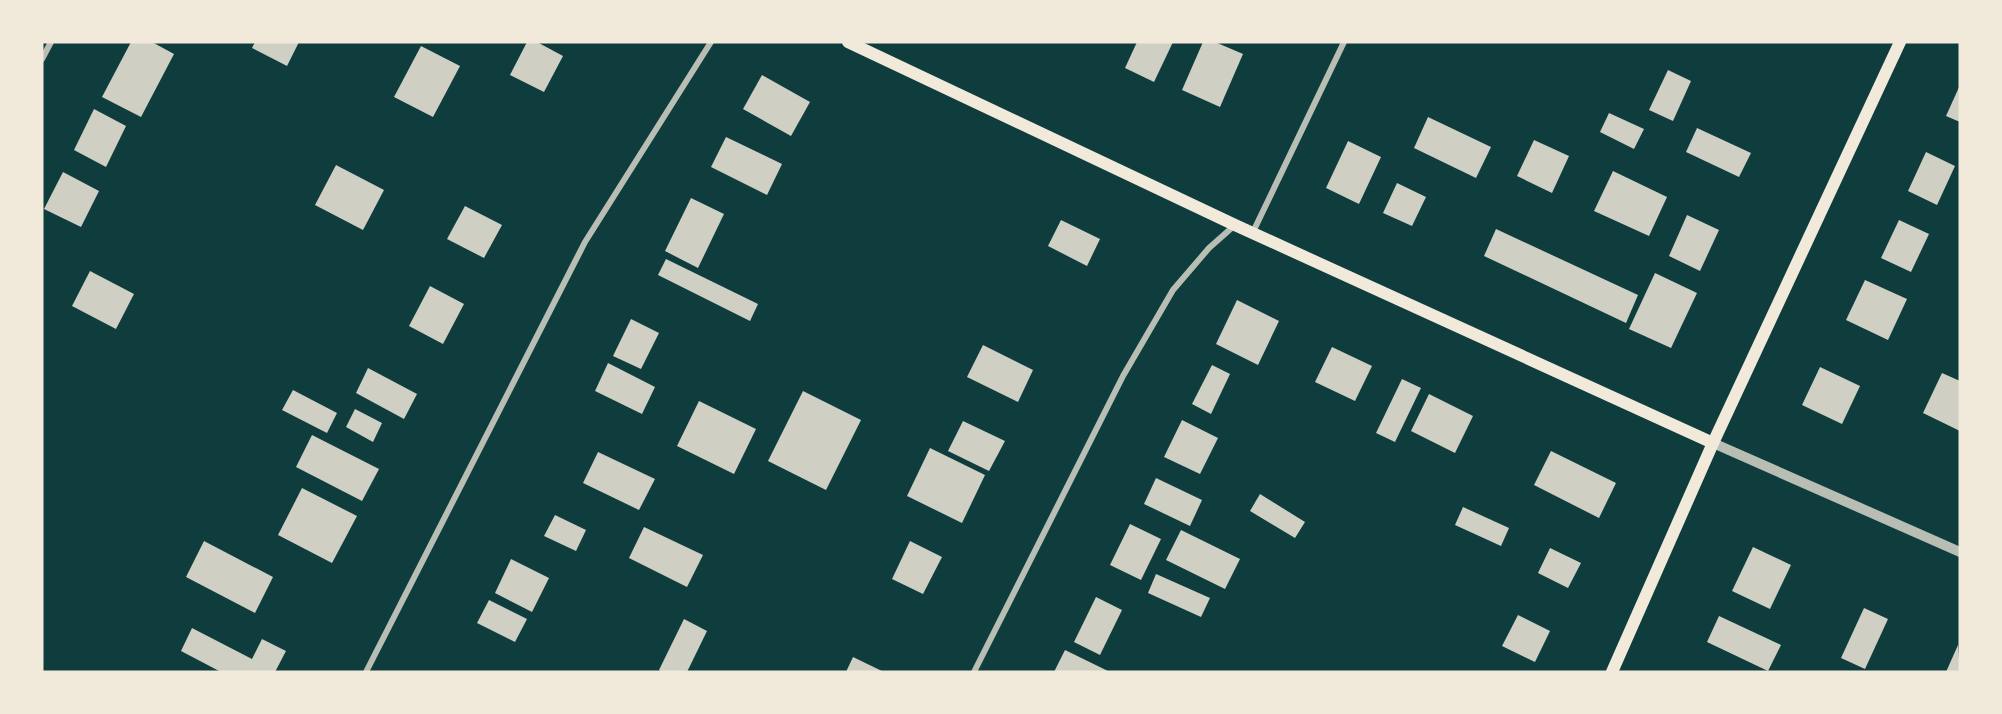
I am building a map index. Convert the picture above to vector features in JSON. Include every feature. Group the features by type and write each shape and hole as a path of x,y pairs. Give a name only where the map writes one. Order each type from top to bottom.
{"main road":[{"path":"848,42 1235,225 1713,443"},
{"path":"1612,672 1713,443 1900,42"}],"street":[{"path":"42,59 51,42"},
{"path":"366,672 585,242 711,42"},
{"path":"1253,232 1344,42"},
{"path":"974,672 1123,376 1173,290 1209,248 1235,225"},
{"path":"1713,443 1960,552"}],"building":[{"path":"131,42 152,42 174,54 141,117 102,97"},
{"path":"255,42 299,42 287,66 252,48"},
{"path":"527,42 537,42 563,56 544,92 510,75"},
{"path":"1137,42 1173,42 1154,82 1125,68"},
{"path":"1203,42 1215,42 1243,54 1220,107 1182,90"},
{"path":"421,46 460,66 433,117 394,97"},
{"path":"1668,70 1691,81 1673,121 1649,110"},
{"path":"762,75 810,102 791,136 743,109"},
{"path":"1960,85 1960,122 1946,116"},
{"path":"94,109 126,126 106,167 74,150"},
{"path":"1609,113 1644,129 1634,149 1600,132"},
{"path":"1428,117 1491,147 1476,178 1414,148"},
{"path":"1697,128 1751,153 1739,177 1686,152"},
{"path":"726,137 782,164 767,195 711,167"},
{"path":"1534,140 1569,156 1552,193 1517,176"},
{"path":"1348,141 1381,157 1359,204 1326,188"},
{"path":"1926,152 1955,166 1937,205 1908,191"},
{"path":"336,165 384,190 363,230 315,205"},
{"path":"1613,171 1667,197 1649,236 1594,211"},
{"path":"63,172 99,191 81,227 44,209"},
{"path":"1397,183 1426,197 1412,226 1383,213"},
{"path":"691,198 724,214 698,268 665,251"},
{"path":"465,206 502,225 484,258 447,239"},
{"path":"1687,215 1719,230 1700,271 1669,256"},
{"path":"1061,220 1100,239 1087,266 1048,246"},
{"path":"1899,220 1929,234 1911,272 1881,258"},
{"path":"1496,229 1638,295 1626,323 1484,256"},
{"path":"666,259 758,304 750,321 658,275"},
{"path":"90,271 134,294 116,329 72,306"},
{"path":"1655,273 1697,293 1671,348 1629,329"},
{"path":"1865,280 1907,299 1888,340 1846,320"},
{"path":"430,286 464,304 443,344 409,326"},
{"path":"1237,300 1279,321 1258,365 1216,344"},
{"path":"631,319 659,333 641,369 613,356"},
{"path":"983,345 1033,370 1018,402 967,377"},
{"path":"1332,347 1372,366 1355,401 1315,382"},
{"path":"608,363 655,387 642,414 595,391"},
{"path":"1212,365 1230,374 1211,414 1192,404"},
{"path":"1820,367 1860,386 1842,424 1802,405"},
{"path":"368,368 417,394 404,419 356,393"},
{"path":"1942,373 1960,381 1960,431 1923,413"},
{"path":"1402,379 1421,388 1395,442 1376,433"},
{"path":"293,390 337,413 327,433 282,410"},
{"path":"803,391 861,420 826,490 768,461"},
{"path":"1429,394 1473,416 1455,453 1411,431"},
{"path":"699,401 756,429 734,474 677,446"},
{"path":"355,409 382,423 373,442 346,427"},
{"path":"1182,420 1218,438 1200,474 1164,457"},
{"path":"963,421 1005,441 989,471 948,451"},
{"path":"312,435 379,469 362,501 296,467"},
{"path":"930,448 985,475 962,523 907,496"},
{"path":"1551,451 1616,483 1599,518 1534,485"},
{"path":"598,452 655,479 639,510 583,483"},
{"path":"1156,478 1202,500 1190,526 1144,504"},
{"path":"302,488 357,516 332,563 278,535"},
{"path":"1260,494 1305,522 1295,538 1250,511"},
{"path":"1463,507 1509,528 1501,546 1455,525"},
{"path":"555,515 586,530 576,551 544,536"},
{"path":"1130,524 1161,539 1141,580 1110,565"},
{"path":"644,527 703,555 687,587 629,558"},
{"path":"1181,530 1240,559 1225,589 1166,560"},
{"path":"204,541 273,577 255,613 186,577"},
{"path":"910,541 942,557 923,594 892,579"},
{"path":"1753,547 1791,565 1770,609 1732,591"},
{"path":"1550,548 1581,563 1568,588 1538,573"},
{"path":"511,559 549,578 532,612 495,593"},
{"path":"1156,574 1210,598 1201,617 1148,593"},
{"path":"1096,597 1122,610 1100,655 1074,642"},
{"path":"489,600 527,619 515,642 477,623"},
{"path":"1864,608 1888,619 1865,669 1841,658"},
{"path":"1518,615 1550,631 1535,662 1502,646"},
{"path":"1719,616 1781,645 1768,671 1707,642"},
{"path":"684,619 707,631 687,672 662,672 659,670"},
{"path":"192,628 252,659 262,639 286,651 275,672 221,672 181,651"},
{"path":"1958,645 1960,672 1946,672"},
{"path":"1065,650 1110,672 1054,672"},
{"path":"853,657 884,672 846,672"}]}
